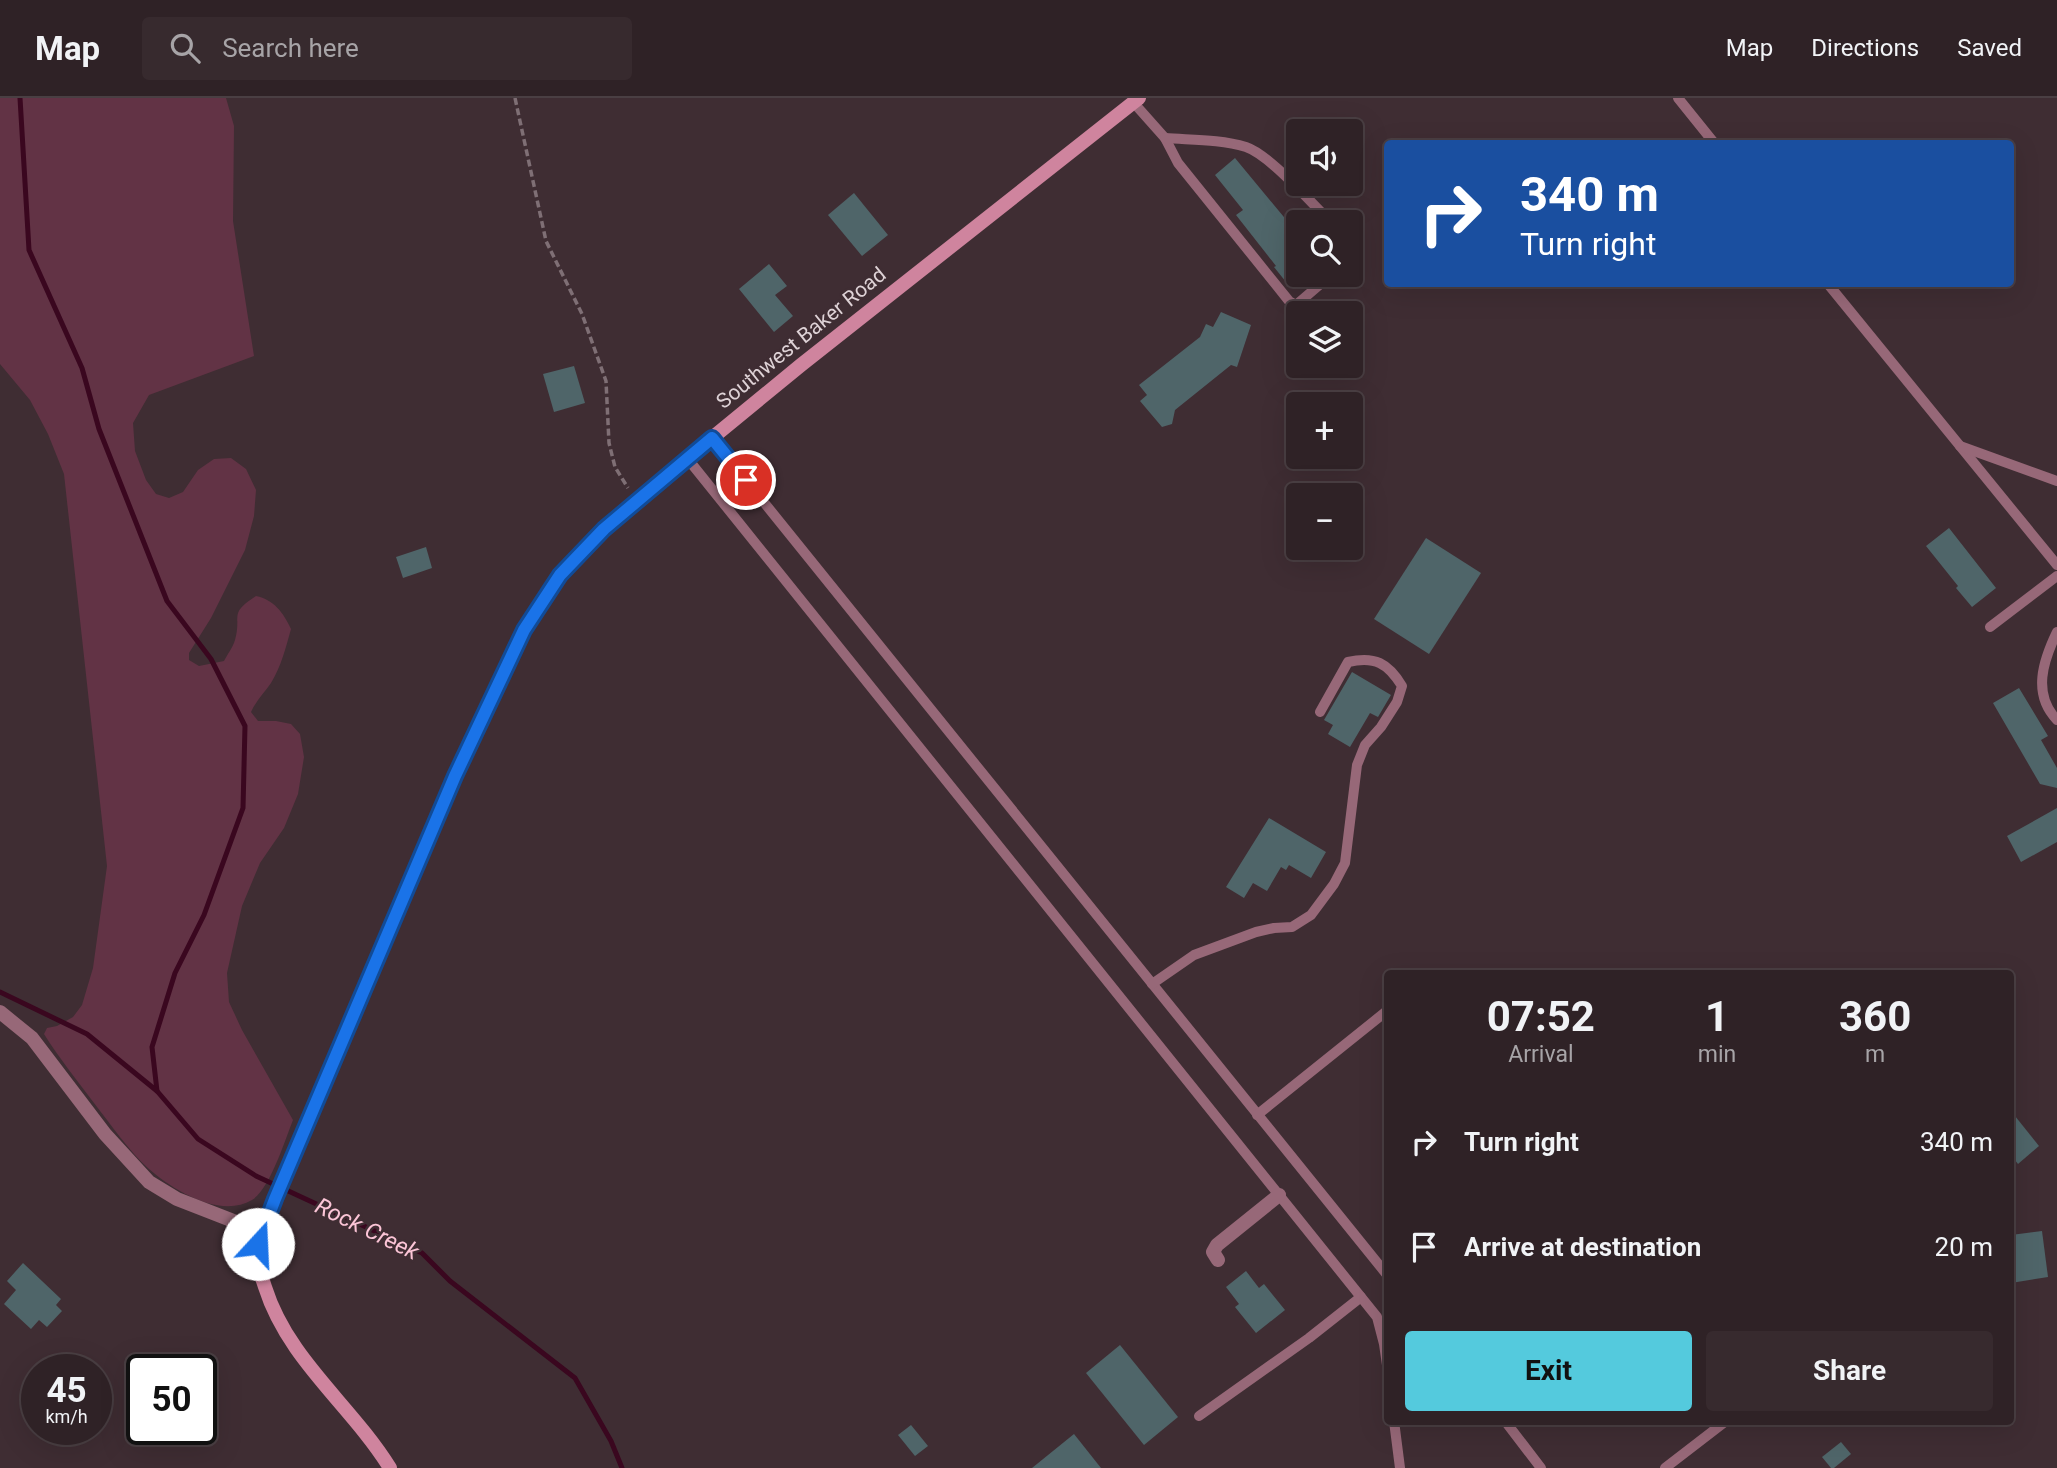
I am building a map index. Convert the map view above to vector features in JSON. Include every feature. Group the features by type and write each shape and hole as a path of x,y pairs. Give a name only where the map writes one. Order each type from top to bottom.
{"main road":[{"name":"Southwest Baker Road","path":"390,1468 303,1359 280,1325 258,1264 257,1253 262,1232 455,776 515,646 560,575 604,529 811,356 1136,100"}],"street":[{"path":"0,1012 32,1038 105,1134 149,1182 177,1199 262,1232"},
{"path":"1218,1260 1213,1252 1217,1245 1279,1195"}],"lane":[{"path":"1678,98 1712,140"},
{"path":"1136,100 1165,138 1178,163 1289,301 1296,305 1318,287"},
{"path":"1165,138 1226,143 1249,148 1270,163 1319,210"},
{"path":"1830,287 2057,565"},
{"path":"712,438 1384,1271"},
{"path":"1960,446 2057,481"},
{"path":"687,458 1377,1317 1384,1344"},
{"path":"1990,627 2057,576"},
{"path":"2057,632 2046,658 2041,687 2049,711 2057,720"},
{"path":"1152,984 1194,955 1256,932 1292,927 1311,915 1334,884 1345,863 1357,765 1365,745 1397,702 1402,686 1394,673 1378,662 1364,658 1348,662 1320,712"},
{"path":"1257,1115 1384,1011"},
{"path":"1199,1416 1309,1338 1361,1297"},
{"path":"1395,1425 1401,1468"},
{"path":"1508,1425 1542,1468"},
{"path":"1665,1468 1721,1425"}],"path":[{"path":"515,98 546,240 582,314 606,381 609,443 621,478 637,500"}],"shaded area":[{"path":"0,98 226,98 234,126 233,221 254,356 149,395 133,423 135,451 146,480 156,494 169,498 183,492 198,470 214,459 231,458 246,469 256,490 254,516 245,550 211,618 189,653 189,660 199,666 224,661 235,640 239,611 256,596 268,600 277,608 291,629 275,677 251,712 258,721 291,724 300,734 304,757 298,794 284,828 260,863 242,906 227,973 229,1002 293,1120 265,1186 252,1200 239,1205 226,1206 197,1200 149,1169 120,1138 44,1034 47,1028 73,1017 82,1005 93,968 107,866 64,474 48,434 30,400 0,364"}],"building":[{"path":"1235,158 1286,220 1286,282 1236,215 1243,210 1215,175"},
{"path":"854,193 888,235 862,256 828,215"},
{"path":"769,264 787,286 775,295 793,316 774,332 739,289"},
{"path":"1221,312 1251,325 1237,367 1231,365 1175,410 1172,424 1162,427 1140,401 1147,395 1139,385 1200,337 1206,324 1213,327"},
{"path":"574,366 585,403 554,412 543,374"},
{"path":"1949,528 1996,588 1972,607 1926,546"},
{"path":"1426,538 1481,573 1429,654 1374,619"},
{"path":"426,547 432,568 403,578 396,557"},
{"path":"1352,672 1391,695 1378,717 1370,713 1350,747 1328,734 1333,725 1324,720"},
{"path":"2019,688 2048,736 2041,740 2057,768 2057,788 2040,784 1993,703"},
{"path":"2057,808 2057,842 2021,862 2007,836"},
{"path":"1269,818 1326,852 1311,878 1289,865 1286,870 1281,867 1267,891 1253,883 1244,898 1226,887"},
{"path":"2014,1115 2039,1146 2018,1164 2014,1159"},
{"path":"2042,1231 2048,1277 2014,1283 2014,1235"},
{"path":"23,1263 61,1299 56,1305 62,1311 47,1327 39,1320 31,1329 4,1304 16,1290 7,1281"},
{"path":"1246,1271 1259,1288 1264,1284 1285,1310 1256,1333 1235,1307 1239,1304 1226,1287"},
{"path":"1120,1345 1178,1417 1144,1445 1086,1373"},
{"path":"911,1425 928,1446 915,1456 898,1435"},
{"path":"1074,1434 1101,1468 1032,1468"},
{"path":"1841,1442 1851,1454 1831,1468 1822,1457"}],"waterway":[{"path":"20,98 29,250 82,368 99,429 167,601 211,659 245,726 243,808 204,915 175,973 152,1047 157,1091"},
{"name":"Rock Creek","path":"0,992 87,1034 157,1091 198,1139 256,1176 422,1253 450,1281 575,1378 611,1441 622,1468"}],"route":[{"path":"258,1244 334,1058 455,776 515,646 536,610 560,575 604,529 712,438 746,480"}]}
